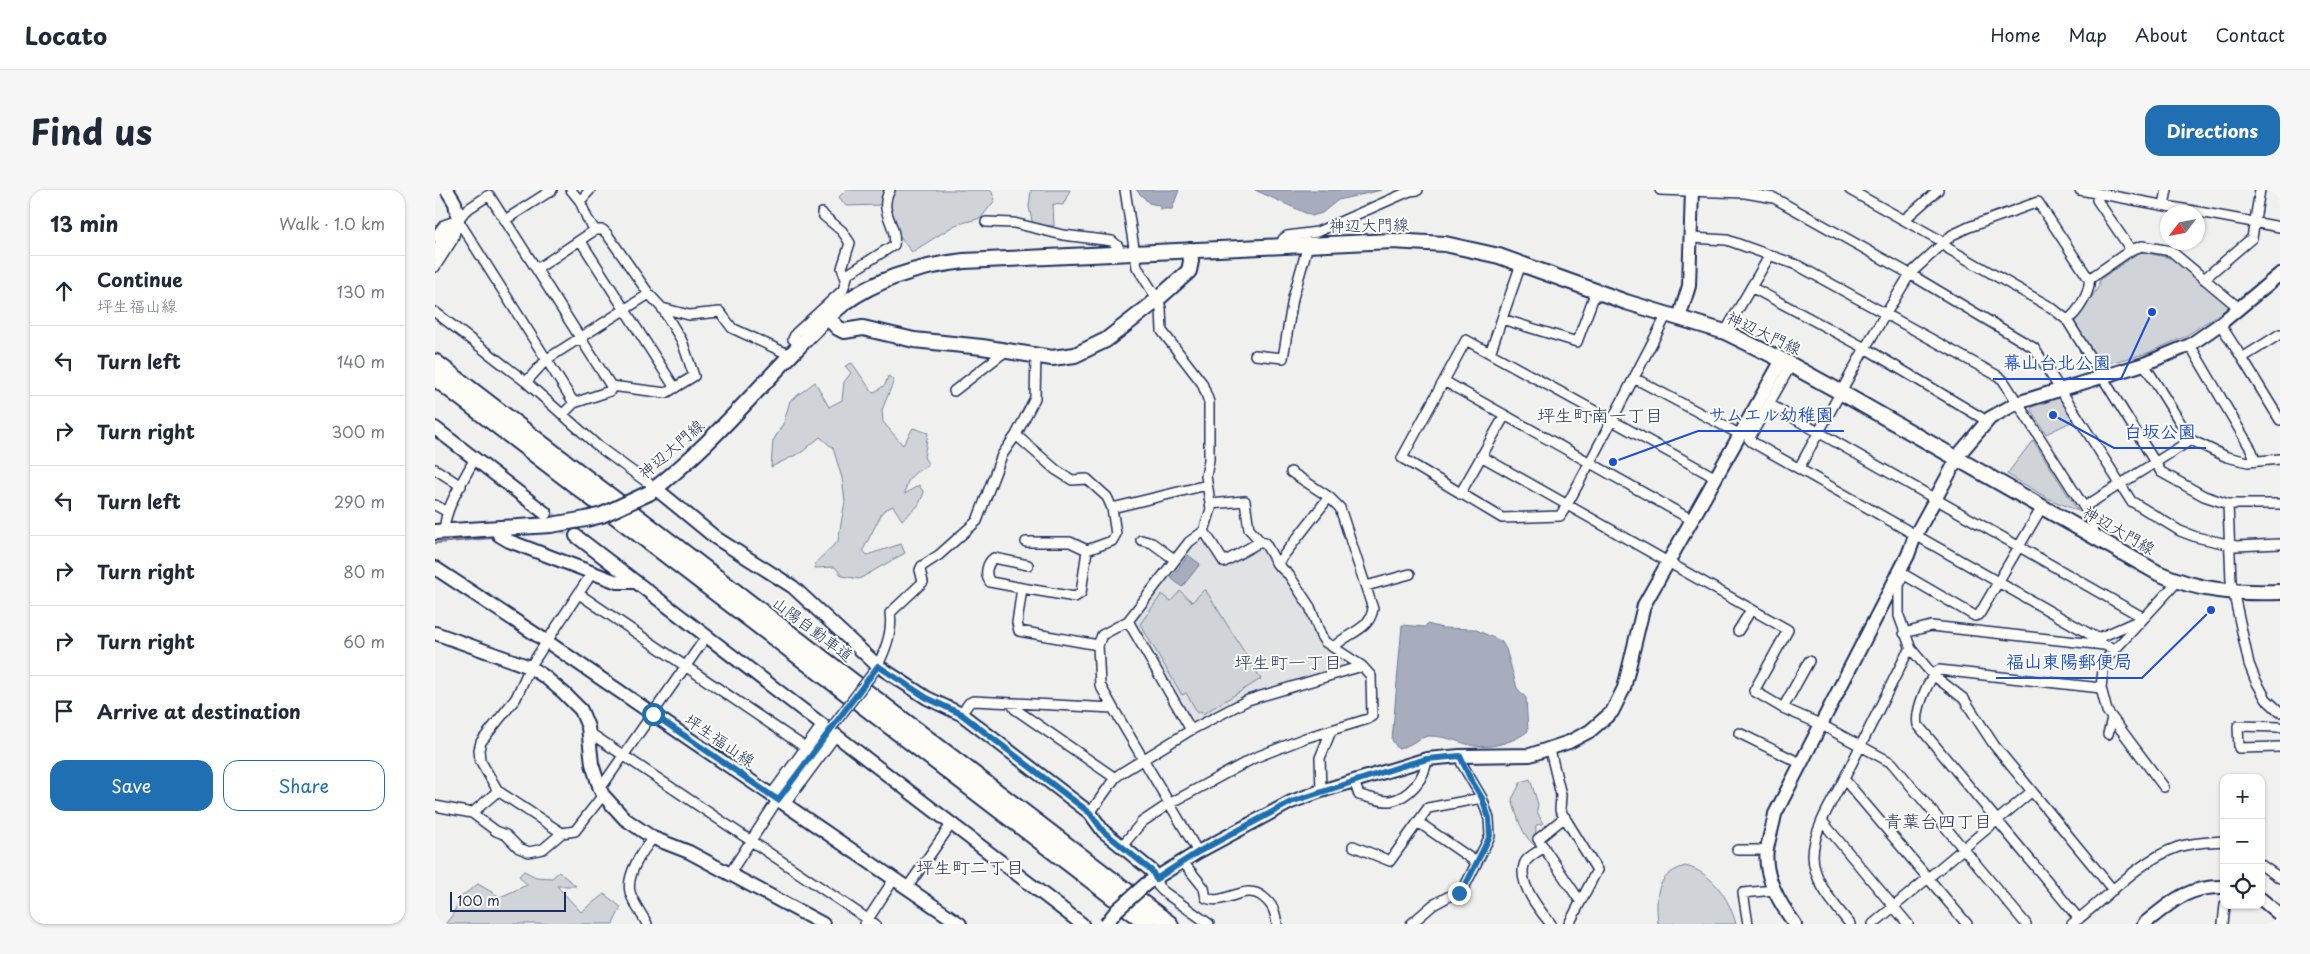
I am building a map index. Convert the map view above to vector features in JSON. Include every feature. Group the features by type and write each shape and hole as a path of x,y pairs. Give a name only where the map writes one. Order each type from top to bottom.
{"highway":[{"name":"山陽自動車道","path":"435,362 1170,924"},
{"name":"山陽自動車道","path":"435,378 1148,924"}],"main road":[{"name":"神辺大門線","path":"440,531 551,526 602,515 652,490 700,450 828,318 859,294 915,269 964,261 1393,241 1445,244 1521,264 1595,291 1725,332 1841,393 2158,573 2200,588 2280,596"},
{"path":"828,318 844,331 863,328 914,340 1008,350 1058,358 1075,355 1106,340 1157,300 1189,271 1191,261 1189,250"}],"street":[{"path":"447,190 455,204 458,220 575,403"},
{"path":"505,220 552,190"},
{"path":"571,190 580,200 587,218 595,230"},
{"path":"580,200 590,190"},
{"path":"662,308 689,315 720,312 733,328 795,350 793,339 796,333 843,290 848,274 894,245 891,222 885,211 885,198 890,190"},
{"path":"1125,190 1137,267 1161,308 1162,332 1202,383 1209,402 1207,486 1211,509 1204,531 1189,542 1174,559 1127,621 1102,635 1098,645 1100,685 1198,852"},
{"path":"1282,246 1283,238 1287,236 1317,232 1410,191 1418,190"},
{"path":"1660,190 1739,191 1775,194 2034,348 2131,502 2180,531 2195,537 2230,545 2280,544"},
{"path":"1850,190 1938,239 1943,244 2052,308 2067,320 2100,377 2161,472 2204,496 2228,504 2280,504"},
{"path":"1904,220 1938,190"},
{"path":"2080,190 2164,205 2167,190"},
{"path":"2204,279 2252,238 2260,190"},
{"path":"1692,191 1689,286 1635,378 1612,421 1589,463 1567,505 1560,516 1552,518 1502,518 1402,458 1466,340 1612,421 1716,478"},
{"path":"435,253 441,236 465,211 487,193 611,386 666,393 694,376 682,341 662,308 649,294 603,230 595,230 537,269"},
{"path":"2098,194 2097,200 2131,250"},
{"path":"1799,468 1865,348 1910,274 1952,235 2038,202 2089,279 2089,285 2073,316 2067,320"},
{"path":"822,212 824,216 842,231 850,243 841,268 846,279"},
{"path":"2205,212 2280,227"},
{"path":"435,267 453,239 458,220"},
{"path":"986,222 1014,223 1063,235 1112,241 1118,246 1119,254"},
{"path":"1691,238 1727,240 1797,265 1998,376 2003,380 2084,507 2093,526 2091,534"},
{"path":"580,240 675,388"},
{"path":"1255,354 1283,358 1293,298 1307,245"},
{"path":"2089,279 2131,250 2142,246 2171,251 2239,308"},
{"path":"1725,332 1771,255"},
{"path":"1489,353 1521,264"},
{"path":"2113,890 1994,745 1965,699 1933,675 1911,649 1903,633 1899,616 1903,574 1908,555 1915,536 1957,460 1987,422 2017,403 2144,364 2189,345 2220,324 2280,274"},
{"path":"1751,288 1865,348 1987,422"},
{"path":"1502,319 1577,342 1595,291"},
{"path":"526,382 547,360 649,294"},
{"path":"435,312 526,382 599,447 652,490 716,538 793,587 877,668 927,698 961,714 1090,813 1103,831 1152,871 1151,882"},
{"path":"2220,324 2280,420"},
{"path":"2242,358 2279,336"},
{"path":"2189,345 2252,451 2255,461"},
{"path":"954,391 1008,350"},
{"path":"730,874 778,799 877,668 887,645 891,620 890,613 923,582 921,566 939,555 977,521 1002,455 1016,435 1035,398 1036,355"},
{"path":"1787,363 1769,404 1749,439 1752,442 2093,636 2101,637 2144,618"},
{"path":"1106,924 1117,910 1151,882 1198,852 1291,802 1427,759 1460,756 1531,755 1550,750 1590,730 1612,712 1624,688 1644,605 1741,435 1787,363"},
{"path":"2144,364 2191,440 2227,457 2255,461 2280,459"},
{"path":"1635,378 1741,435"},
{"path":"1444,381 1692,520"},
{"path":"563,414 575,403 609,392 611,386"},
{"path":"1769,404 2144,618"},
{"path":"1460,494 1505,415"},
{"path":"435,428 545,513"},
{"path":"1016,435 1056,470 1072,480 1087,479 1107,497 1112,508 1116,534 1112,541 1087,550 1070,542 1026,542"},
{"path":"2084,507 2191,440"},
{"path":"1481,456 1788,630 1754,691 1783,708 1820,724 1892,763 2026,924"},
{"path":"440,531 475,458"},
{"path":"435,470 461,486"},
{"path":"1291,472 1329,497 1339,508 1373,610 1371,620 1366,626 1341,640 1334,647"},
{"path":"1112,508 1207,486"},
{"path":"1277,564 1329,497"},
{"path":"1122,846 1142,822 1169,804 1254,758 1305,738 1368,719 1372,716 1371,676 1362,666 1325,642 1310,607 1289,575 1277,564 1265,543 1261,542 1249,529 1245,501 1210,504"},
{"path":"2228,504 2231,581 2255,679 2266,699 2280,712"},
{"path":"435,505 448,512"},
{"path":"1903,574 1975,616 1979,615 2042,507"},
{"path":"499,528 499,535 509,541 604,578 617,582 635,582"},
{"path":"1204,531 1224,562 1261,542"},
{"path":"576,536 1082,924"},
{"path":"1141,540 1152,543 1174,559"},
{"path":"1029,564 994,558 989,562 987,573 990,582 1075,597 1081,593 1087,550"},
{"path":"1791,923 1774,890 1767,867 1767,850 1775,814 1908,555"},
{"path":"604,578 612,576 615,572 613,566"},
{"name":"坪生福山線","path":"436,570 546,641 960,924"},
{"path":"562,833 498,791 480,760 479,750 481,742 516,698 530,667 592,573"},
{"path":"1365,586 1410,574"},
{"path":"2164,787 2107,711 2101,688 2103,670 2109,657 2178,581"},
{"path":"1022,588 1017,624 1019,631 1098,645"},
{"path":"579,594 806,748"},
{"path":"1738,631 1751,610"},
{"path":"1127,621 1191,730"},
{"path":"1903,633 1931,626 2104,646 2115,649"},
{"path":"435,634 530,667 545,677 581,710 589,733 592,764 601,792 625,819 653,838 689,852 823,924"},
{"path":"435,806 472,813 496,831 506,835 519,848 529,852 543,849 562,833 575,832 624,754 706,637"},
{"path":"1850,924 1827,895 1815,869 1813,855 1816,837 1860,746 1906,655 1911,649"},
{"path":"1783,708 1809,661"},
{"path":"1090,813 1115,778 1191,730 1248,700 1362,666"},
{"path":"2101,688 1939,670 1933,675 1916,718 1918,724 1998,821 2076,922 2113,890 2163,853 2196,843 2220,841"},
{"path":"961,714 969,703 973,702 1113,708"},
{"path":"1011,703 1015,709 1115,778"},
{"path":"2108,734 2112,718"},
{"path":"2280,727 2238,726 2239,748 2280,747"},
{"path":"778,799 806,748 830,729"},
{"path":"1321,792 1320,758 1331,731"},
{"path":"589,733 624,754 870,922 894,879"},
{"path":"1739,733 1800,763"},
{"path":"1550,750 1561,795 1561,810 1597,870 1569,924"},
{"path":"1411,924 1433,905 1464,888 1490,836 1489,818 1482,798 1460,756"},
{"path":"1354,781 1359,795 1389,801 1411,791 1426,766 1427,759"},
{"path":"1844,779 1967,924"},
{"path":"472,813 498,791"},
{"path":"1873,924 2031,792"},
{"path":"1353,846 1390,861 1428,808 1482,798"},
{"path":"1565,817 1538,838 1580,901"},
{"path":"1823,821 1908,924"},
{"path":"1418,822 1476,862"},
{"path":"907,888 952,823"},
{"path":"647,924 629,887 636,863 653,838"},
{"path":"1544,847 1524,864 1523,876 1525,884 1551,924"},
{"path":"1737,850 1767,850"},
{"path":"1183,862 1205,888 1206,898 1216,901 1248,891 1258,892 1275,908 1277,924"},
{"path":"2265,868 2280,878"},
{"path":"1151,882 1209,924"},
{"path":"2144,924 2177,897 2203,888 2220,887"},
{"path":"1748,924 1743,893 1774,890"},
{"path":"2265,902 2280,915"},
{"path":"2223,924 2225,909"}],"shaded area":[{"path":"846,190 886,190 880,205 846,206 839,197"},
{"path":"886,190 991,190 995,200 981,218 955,225 912,252 902,240 887,214"},
{"path":"1031,190 1070,190 1063,205 1053,204 1054,226 1033,225 1029,207"},
{"path":"2143,252 2174,259 2230,307 2184,337 2145,354 2100,365 2074,323 2099,286 2099,280 2138,253"},
{"path":"852,363 873,393 885,385 888,376 894,380 882,410 883,422 903,445 913,428 928,433 924,457 929,465 919,470 909,479 905,494 919,485 924,493 918,506 902,520 893,506 883,511 863,550 867,555 901,544 905,553 859,579 842,576 835,567 815,568 815,563 838,541 845,501 842,478 833,448 820,437 802,452 771,467 773,441 784,422 790,401 815,382 829,407 842,400 844,382 851,373 845,366"},
{"path":"2058,398 2061,399 2075,420 2046,434 2031,410 2032,407"},
{"path":"2033,440 2078,511 2049,499 2007,474"},
{"path":"1200,537 1204,538 1222,567 1257,546 1262,546 1268,560 1287,578 1307,610 1319,643 1344,659 1344,665 1246,696 1192,723 1130,622 1190,544"},
{"path":"1205,589 1261,679 1203,714 1201,711 1198,713 1186,693 1182,695 1140,624 1162,594 1171,601 1180,591 1192,602"},
{"path":"1530,779 1538,804 1537,811 1543,824 1536,825 1535,846 1523,830 1512,799 1521,782"},
{"path":"1685,866 1695,869 1711,880 1724,896 1736,924 1658,924 1657,896 1662,881 1667,875"},
{"path":"524,871 536,877 552,878 559,872 576,886 557,886 581,912 604,894 621,907 613,924 445,924 462,896 478,884 500,897 527,885 519,876"}],"water":[{"path":"1136,190 1179,190 1172,209 1161,209 1158,205 1149,203"},
{"path":"1255,190 1382,190 1338,200 1322,213 1312,216"},
{"path":"1188,555 1200,564 1182,587 1171,578"},
{"path":"1427,624 1442,628 1474,629 1501,641 1506,649 1517,688 1526,698 1528,731 1509,742 1493,746 1470,745 1429,736 1398,749 1392,740 1402,625 1425,627"}],"waterway":[{"path":"435,543 489,538"}],"tunnel":[{"path":"545,513 576,536"}],"place":[{"name":"幕山台北公園","path":"2152,312"},
{"name":"白坂公園","path":"2053,415"},
{"name":"サムエル幼稚園","path":"1613,462"},
{"name":"福山東陽郵便局","path":"2211,610"}],"district":[{"name":"坪生町南一丁目","path":"1600,416"},
{"name":"坪生町一丁目","path":"1288,663"},
{"name":"青葉台四丁目","path":"1938,822"},
{"name":"坪生町二丁目","path":"970,868"}],"route":[{"path":"653,714 778,800 878,666 927,698 961,714 1090,813 1103,831 1152,871 1156,879 1198,852 1291,802 1427,759 1460,756 1462,764 1482,798 1489,818 1490,836 1464,888 1459,893"}]}
